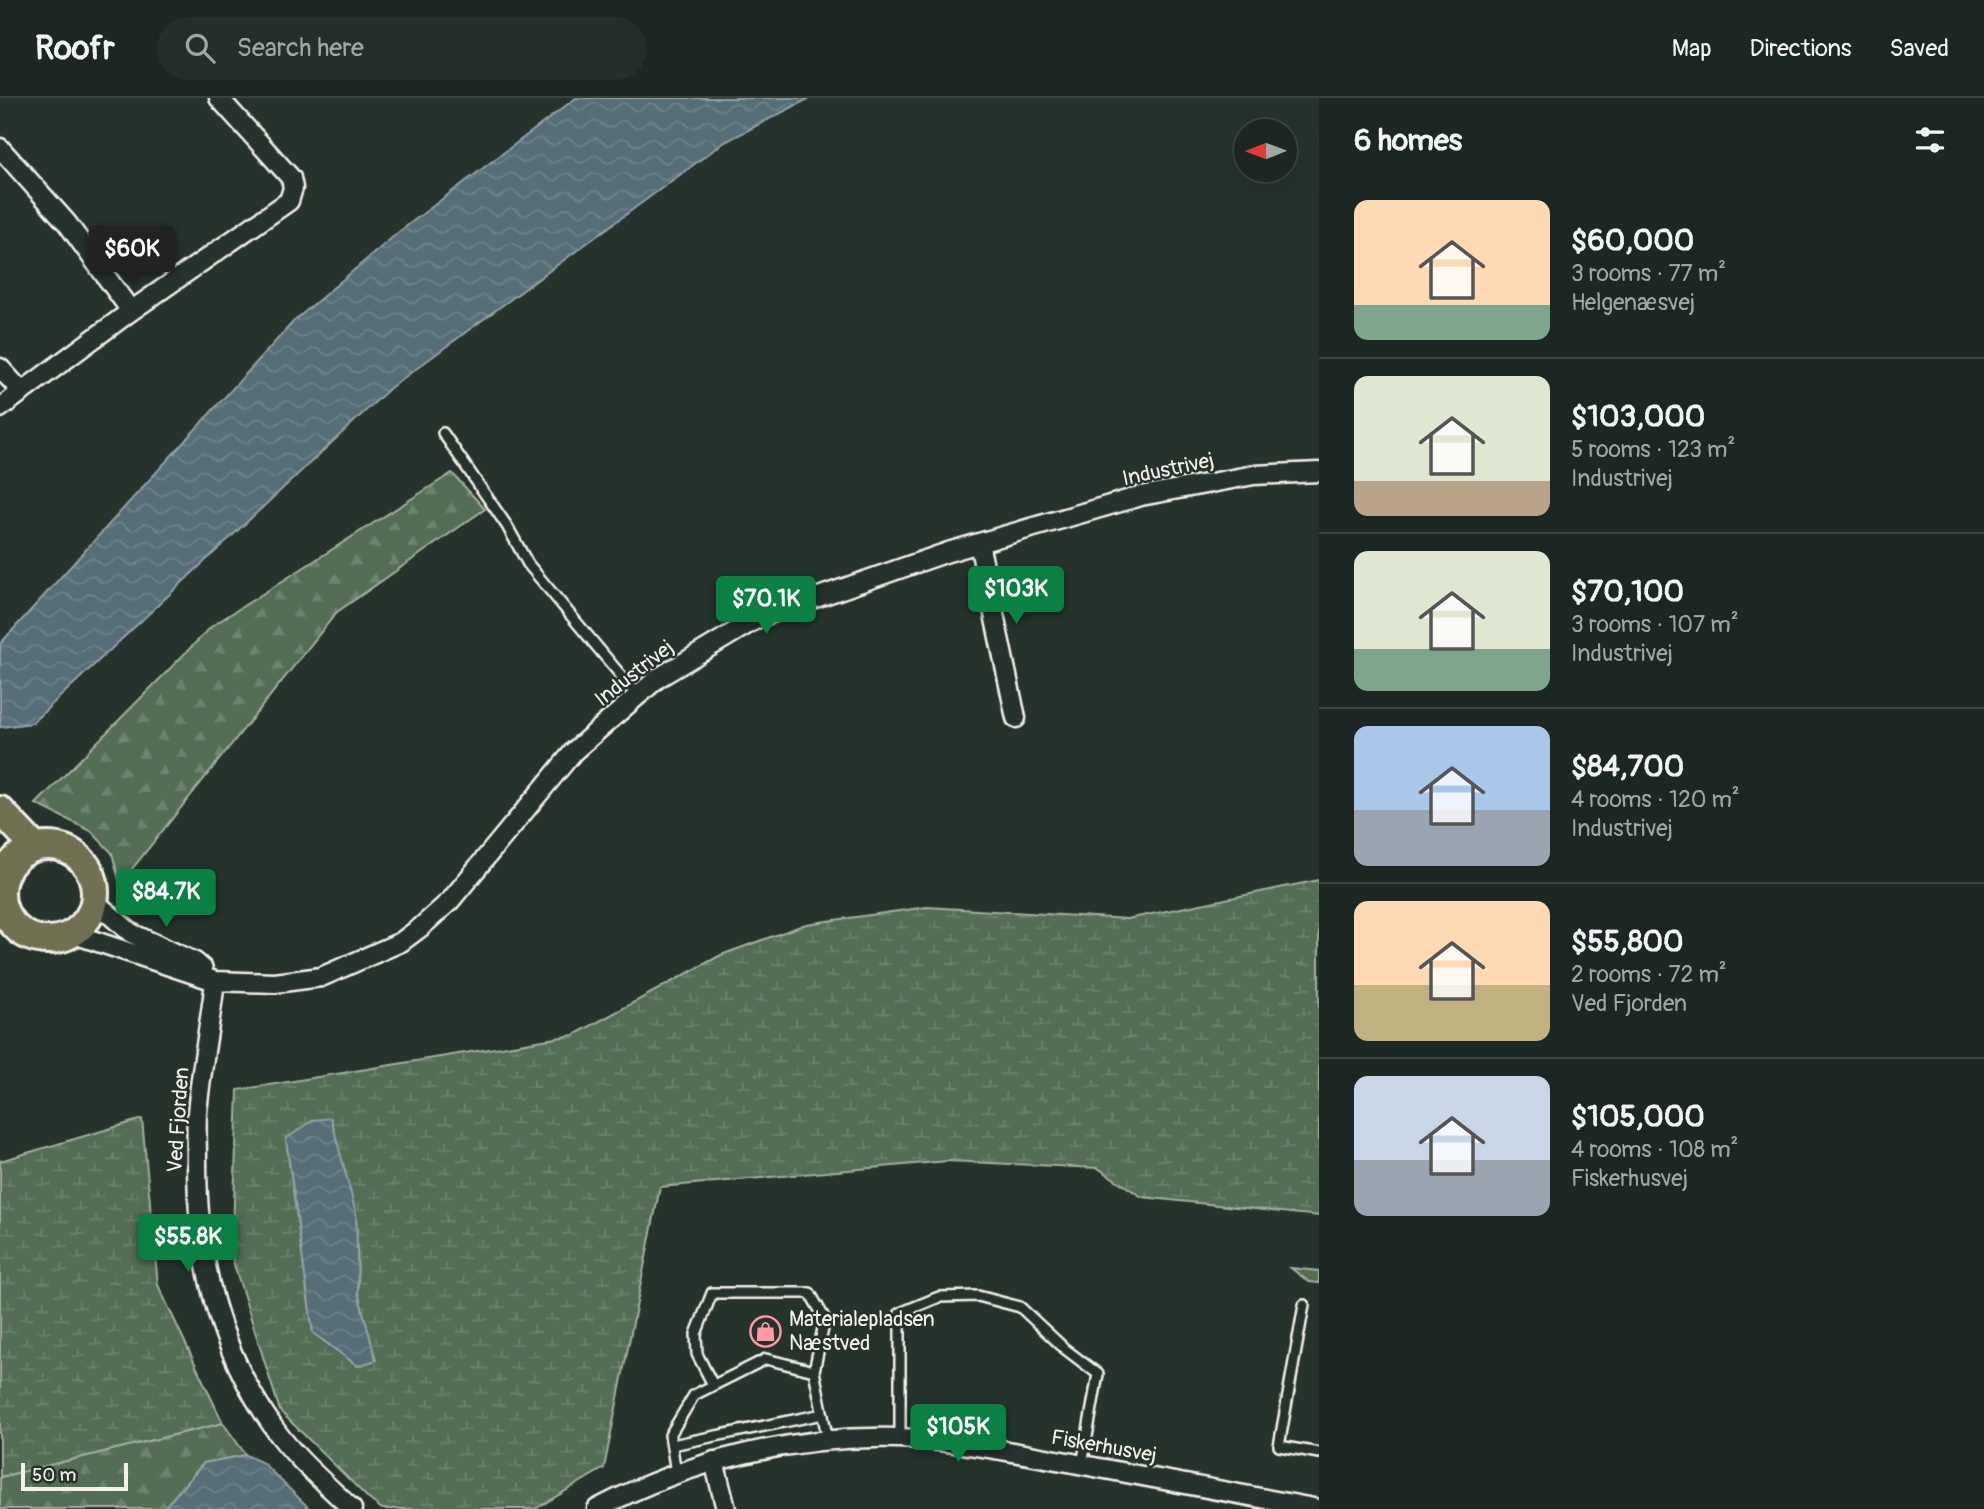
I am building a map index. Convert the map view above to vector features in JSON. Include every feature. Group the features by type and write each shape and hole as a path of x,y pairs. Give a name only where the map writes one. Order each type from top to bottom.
{"main road":[{"path":"0,810 35,847"},
{"path":"35,847 58,848 79,858 92,878 94,901 89,914 82,925 59,938 33,937 6,926 1,886 5,857 35,847"}],"street":[{"path":"0,408 131,311 289,201 293,188 291,178 219,98"},
{"path":"0,148 67,223 131,311"},
{"path":"0,368 22,392"},
{"name":"Industrivej","path":"71,933 215,981 275,983 320,977 401,942 450,901 574,751 658,678 758,618 979,543 1141,496 1254,475 1319,472"},
{"path":"979,543 1016,718"},
{"path":"94,901 131,933 195,962 215,981"},
{"name":"Ved Fjorden","path":"215,981 197,1127 201,1239 213,1302 232,1356 275,1430 300,1459 352,1509"},
{"name":"Fiskerhusvej","path":"597,1509 617,1504 676,1473 714,1461 774,1448 828,1441 900,1438 988,1448 1319,1509"},
{"path":"714,1461 726,1509"}],"lane":[{"path":"443,433 507,526 528,564 638,696"},
{"path":"713,1385 697,1354 696,1334 712,1293 810,1293 825,1319 814,1371 828,1441"},
{"path":"900,1438 900,1313 939,1297 978,1296 1020,1307 1065,1349 1098,1374 1082,1465"},
{"path":"1304,1305 1279,1446 1319,1453"},
{"path":"676,1473 670,1435 694,1395 765,1359 814,1371"},
{"path":"672,1445 823,1414"}],"green space":[{"path":"452,473 485,509 337,612 120,884 112,853 91,831 36,804 212,626"},
{"path":"1319,880 1319,1216 1142,1197 1098,1168 948,1161 660,1187 604,1468 535,1509 382,1509 280,1411 232,1258 238,1090 574,1035 721,955 806,924 927,907 1127,919","holes":["286,1139 356,1213 358,1293 375,1359 358,1366 313,1333"]},
{"path":"142,1119 158,1285 223,1423 0,1477 0,1161"},
{"path":"1291,1268 1319,1271 1319,1283 1309,1282"},
{"path":"223,1423 246,1455 204,1463 163,1509 0,1509 0,1477"}],"water":[{"path":"576,98 810,98 723,143 390,388 32,723 0,727 0,644 294,321 400,231"},
{"path":"331,1118 356,1213 358,1293 376,1360 358,1366 313,1333 286,1139 313,1120"},
{"path":"246,1455 263,1463 310,1509 163,1509 204,1463"}],"place":[{"name":"Materialepladsen Næstved","path":"766,1331"}]}
